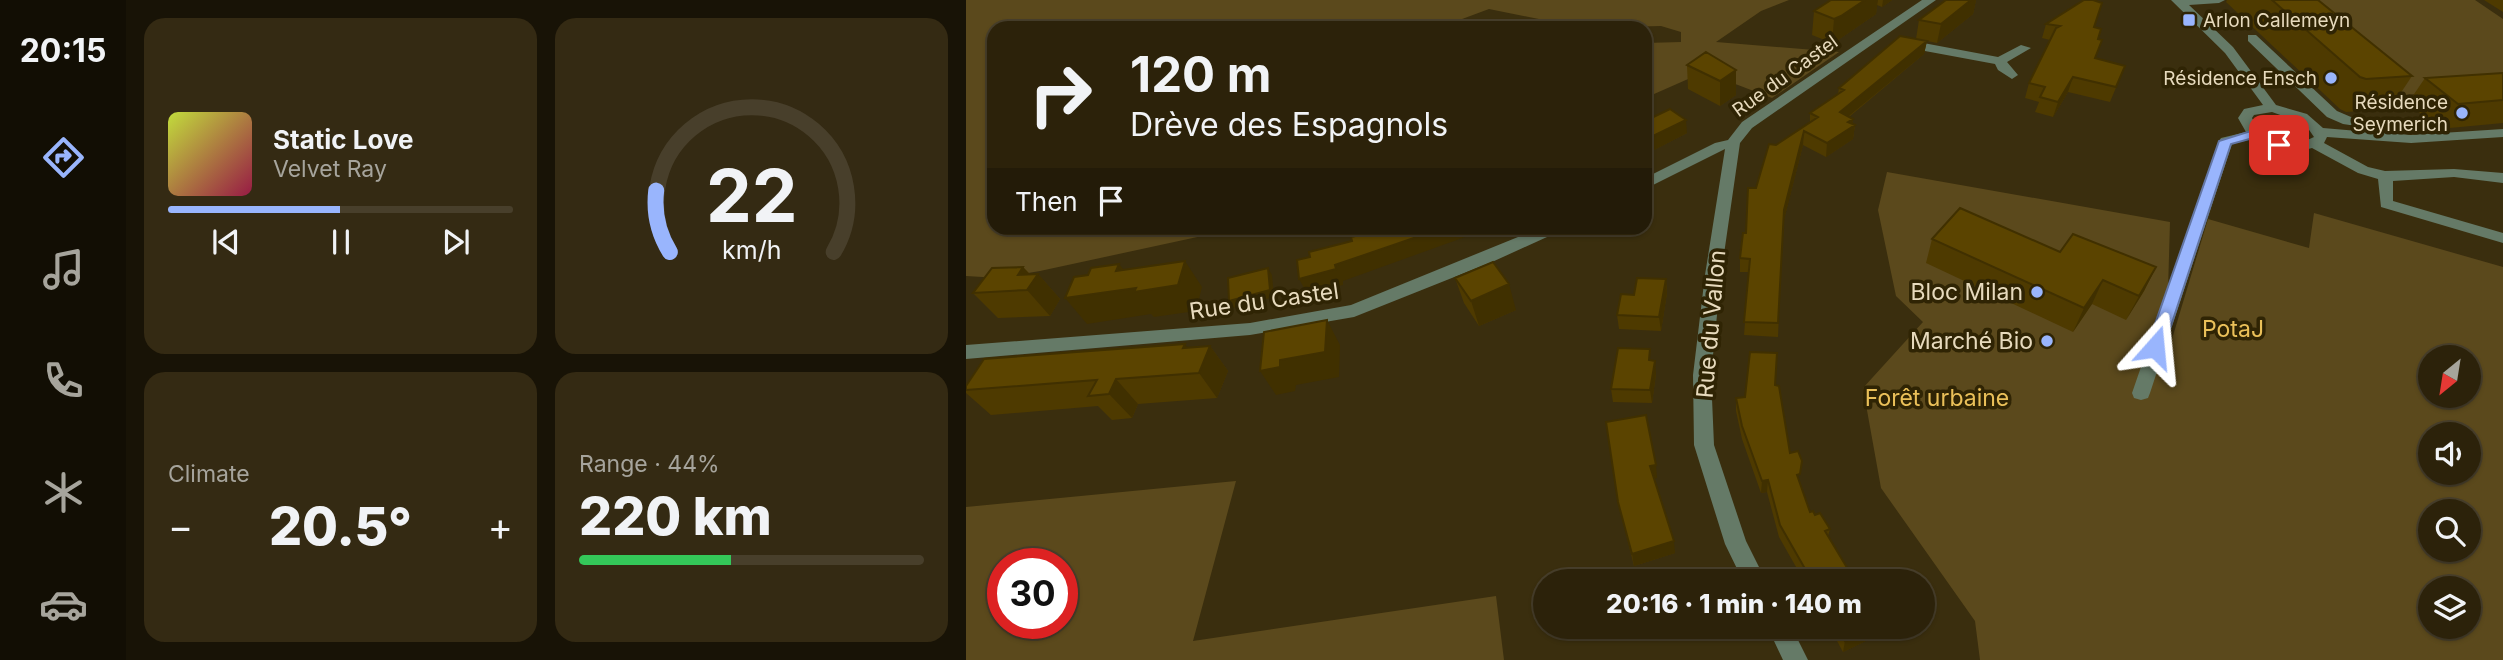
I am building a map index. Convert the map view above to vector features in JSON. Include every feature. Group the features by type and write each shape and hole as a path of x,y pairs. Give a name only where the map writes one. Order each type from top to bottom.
{"street":[{"name":"Rue du Castel","path":"1652,180 1720,146 1733,143 1747,125 1930,0"},
{"path":"2179,1 2219,0"},
{"path":"2179,1 2229,50 2272,108"},
{"path":"1874,38 2000,61 2025,48"},
{"path":"2252,38 2332,114 2348,121 2376,124 2358,137"},
{"path":"2000,61 2012,75"},
{"path":"2503,133 2444,138 2317,138 2293,148 2254,134 2246,126 2245,118 2249,112 2258,109 2272,108 2296,114 2317,138 2363,170 2385,176 2411,177 2454,173 2503,178"},
{"path":"2141,393 2226,141 2254,134"},
{"name":"Rue du Vallon","path":"1733,143 1702,375 1704,445 1736,544 1749,569"},
{"path":"2385,176 2386,204 2503,238"},
{"name":"Rue du Castel","path":"966,352 1237,330 1354,311 1537,235"},
{"path":"1785,639 1796,660"}],"green space":[{"path":"966,0 1789,0 1761,11 1716,42 1839,52 1772,98 1704,72 1652,95 1652,43 1681,42 1681,32 1652,26 1652,21 1548,21 1489,9 1457,21 987,21 987,235 1207,235 999,278 966,276"},
{"path":"2277,0 2475,0 2503,19 2503,88 2388,96"},
{"path":"2265,116 2282,116 2302,125 2306,129 2306,137 2287,141 2270,135 2260,127 2260,119"},
{"path":"1887,172 2170,222 2166,359 2208,219 2309,248 2314,213 2503,267 2503,660 1980,660 1975,621 1881,488 1863,388 1923,322 1896,296 1878,210"},
{"path":"1236,481 1193,641 1496,596 1504,660 966,660 966,507"}],"building":[{"path":"1831,0 1865,0 1834,19 1814,11"},
{"path":"1946,0 1971,0 1941,24 1919,20"},
{"path":"2084,0 2102,3 2094,27 2101,29 2098,39 2102,40 2095,58 2125,66 2116,87 2073,77 2058,102 2040,97 2045,87 2029,83 2056,28 2060,26 2046,24"},
{"path":"2272,0 2318,0 2412,76 2366,79 2360,77"},
{"path":"1900,36 1927,41 1840,112 1853,119 1848,122 1855,125 1827,143 1804,131 1784,210 1778,323 1744,322 1750,259 1740,258 1743,233 1746,233 1748,188 1756,188 1769,144 1776,145 1818,117 1810,113 1844,90 1839,88"},
{"path":"1706,52 1736,70 1720,81 1687,65"},
{"path":"2503,73 2503,100 2458,104 2425,78"},
{"path":"1670,109 1686,120 1652,137 1652,118"},
{"path":"1960,208 2060,252 2073,234 2156,267 2139,296 2103,280 2084,308 1932,239"},
{"path":"1423,235 1335,265 1336,269 1299,279 1297,260 1310,257 1309,252 1352,241 1351,237"},
{"path":"1185,261 1178,285 1065,298 1074,277 1088,275 1091,268 1119,264 1116,271"},
{"path":"1493,262 1509,284 1471,301 1455,278"},
{"path":"1023,267 1018,275 1038,274 1027,290 973,293 992,268"},
{"path":"1268,268 1270,290 1229,301 1228,278"},
{"path":"1637,278 1666,279 1659,317 1617,315 1621,294 1634,295"},
{"path":"1327,320 1325,352 1280,360 1280,367 1260,371 1264,332"},
{"path":"1185,344 1183,348 1210,346 1199,373 1116,379 1109,394 1088,396 1097,380 966,390 984,359"},
{"path":"1618,348 1650,349 1649,360 1655,361 1650,390 1611,389"},
{"path":"1750,352 1777,353 1775,385 1779,386 1790,453 1798,451 1802,461 1800,474 1797,475 1810,512 1813,511 1815,515 1820,513 1830,529 1825,531 1848,569 1805,569 1780,525 1768,480 1762,481 1742,426 1736,398 1745,397"},
{"path":"1646,415 1656,465 1650,466 1674,541 1632,554 1618,502 1606,422"}],"place":[{"name":"Arlon Callemeyn","path":"2189,20"},
{"name":"Résidence Ensch","path":"2331,78"},
{"name":"Résidence Seymerich","path":"2462,113"},
{"name":"Bloc Milan","path":"2037,292"},
{"name":"Marché Bio","path":"2047,341"}],"route":[{"path":"2155,347 2226,141 2254,134 2279,145"}],"park label":[{"name":"PotaJ","path":"2233,329"},
{"name":"Forêt urbaine","path":"1937,398"}]}
